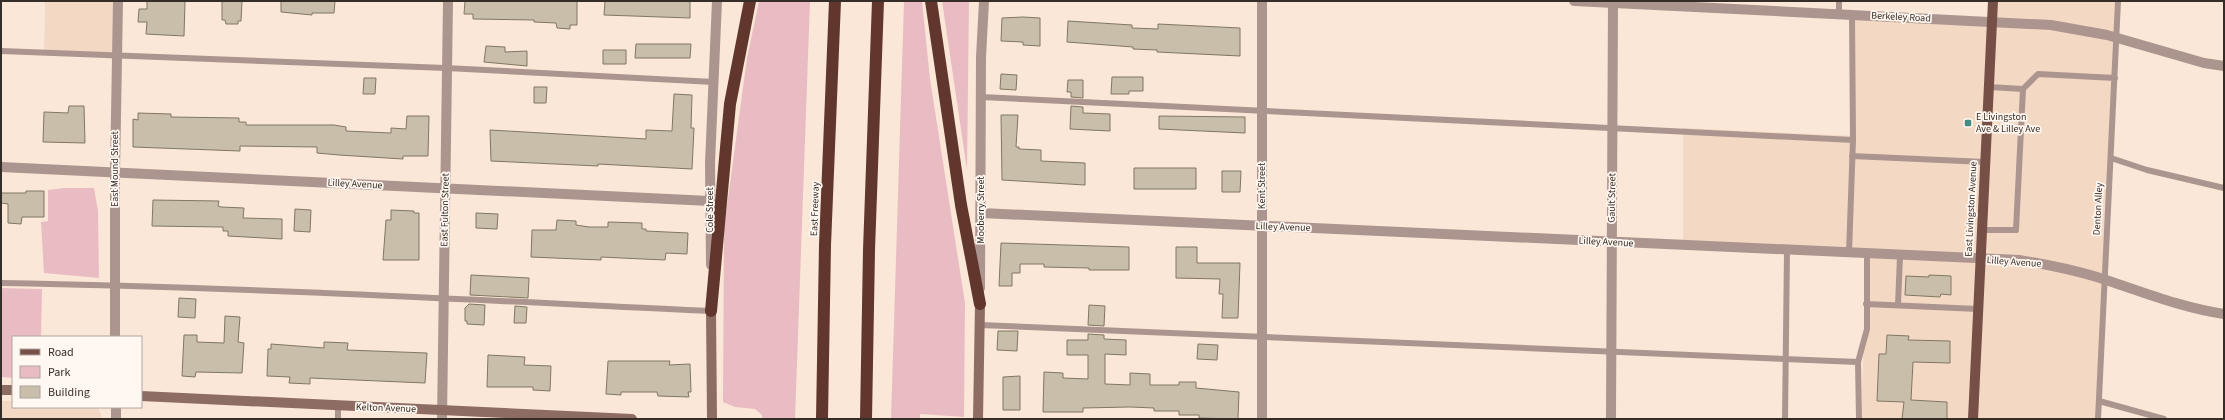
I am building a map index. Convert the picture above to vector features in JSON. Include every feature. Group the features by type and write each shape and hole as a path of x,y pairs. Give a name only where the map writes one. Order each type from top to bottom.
{"highway":[{"path":"711,311 730,104 750,1"},
{"name":"East Freeway","path":"822,419 825,245 835,1"},
{"path":"866,419 869,250 878,1"},
{"path":"931,1 961,205 980,304"}],"main road":[{"name":"East Livingston Avenue","path":"1973,419 1993,1"},
{"name":"Mooberry Street","path":"978,419 980,304"},
{"name":"Cole Street","path":"711,311 712,419"},
{"path":"1,390 12,390"},
{"name":"Kelton Avenue","path":"142,396 338,406 442,414 632,419"}],"street":[{"name":"East Mound Street","path":"115,336 115,172 118,1"},
{"name":"East Fulton Street","path":"442,414 448,1"},
{"name":"Cole Street","path":"711,311 710,201 717,1"},
{"name":"Mooberry Street","path":"980,304 981,97 984,1"},
{"name":"Kent Street","path":"1262,1 1262,419"},
{"name":"Berkeley Road","path":"1574,1 2051,25 2116,37 2204,63 2224,66"},
{"name":"Gault Street","path":"1611,419 1611,242 1614,128 1613,2"},
{"name":"Lilley Avenue","path":"1,167 710,201"},
{"name":"Lilley Avenue","path":"981,213 1900,256 2019,260 2056,265 2104,279 2171,303 2224,314"},
{"path":"116,408 116,419"}],"lane":[{"path":"1839,1 1839,14"},
{"name":"Denton Alley","path":"2098,419 2118,1"},
{"path":"1848,253 1853,140 1852,15"},
{"path":"1,51 117,54 446,68 714,82"},
{"path":"1982,230 2016,230 2023,89 2038,74 2115,78"},
{"path":"1988,87 2023,89"},
{"path":"981,97 1853,140"},
{"path":"1852,156 1985,162"},
{"path":"2111,158 2147,170 2224,188"},
{"path":"1785,419 1787,250"},
{"path":"1859,419 1858,362 1867,329 1867,254"},
{"path":"1898,305 1900,256"},
{"path":"1,283 115,285 444,298 711,311"},
{"path":"1866,304 1978,309"},
{"path":"980,325 1858,362"},
{"path":"2099,402 2164,419"},
{"path":"338,406 338,419"}],"shaded area":[{"path":"45,1 116,1 115,59 44,53"},
{"path":"1989,1 2118,1 2100,419 1861,419 1867,255 1683,247 1683,128 1856,136 1849,14 1988,22"},
{"path":"1,401 12,401 12,408 98,408 101,414 101,419 1,419"}],"green space":[{"path":"759,1 810,1 795,419 762,419 762,415 755,409 735,407 723,402 724,228 747,58"},
{"path":"904,1 922,1 930,79 965,303 964,417 920,414 920,419 891,419"},
{"path":"942,1 969,1 967,170"},
{"path":"64,188 94,188 98,211 99,278 44,273 41,222 48,221 48,190"},
{"path":"1,288 42,289 41,336 12,336 12,378 1,377"}],"building":[{"path":"147,1 185,1 184,36 146,34 147,22 138,22 139,9 147,9"},
{"path":"222,1 242,1 241,21 238,21 238,24 226,24 225,20 222,20"},
{"path":"281,1 335,1 334,13 312,13 312,15 281,12"},
{"path":"465,1 577,1 577,25 570,25 570,29 557,28 556,23 534,22 534,20 473,19 473,14 464,14"},
{"path":"605,1 690,1 690,18 604,15"},
{"path":"1002,18 1040,18 1040,46 1023,45 1023,42 1001,41"},
{"path":"1068,21 1132,25 1132,28 1158,29 1158,24 1240,28 1240,56 1157,52 1157,50 1133,49 1133,47 1067,42"},
{"path":"636,44 691,44 690,58 635,58"},
{"path":"486,46 505,47 505,52 527,51 527,66 484,62"},
{"path":"603,50 626,50 626,64 603,64"},
{"path":"1001,74 1017,75 1016,90 1000,89"},
{"path":"1112,77 1143,77 1143,91 1129,91 1129,94 1111,94"},
{"path":"364,78 376,78 375,94 363,94"},
{"path":"1068,80 1083,80 1083,98 1071,97 1071,92 1067,92"},
{"path":"534,87 547,87 546,103 534,103"},
{"path":"674,94 692,95 691,128 694,128 692,169 598,164 598,166 491,161 490,130 646,139 646,130 672,131"},
{"path":"69,106 84,106 85,143 43,142 44,112 68,113"},
{"path":"1071,106 1083,107 1083,113 1110,114 1110,131 1070,129"},
{"path":"138,113 171,114 171,117 239,118 239,122 246,122 246,125 334,125 346,127 346,131 391,133 391,128 406,129 407,116 429,116 428,156 403,156 403,159 339,155 317,153 317,147 240,146 240,151 133,147 133,119 138,120"},
{"path":"1001,115 1018,115 1016,147 1019,147 1019,149 1041,150 1041,161 1085,163 1085,185 1002,180"},
{"path":"1159,116 1245,117 1245,133 1159,129"},
{"path":"1134,168 1196,168 1196,189 1134,189"},
{"path":"1222,171 1241,171 1240,192 1222,192"},
{"path":"26,191 44,191 44,217 22,217 21,224 8,223 8,204 1,203 1,193 26,193"},
{"path":"153,200 219,201 218,206 221,207 244,208 243,218 282,219 282,239 228,236 228,231 223,231 223,227 152,226"},
{"path":"295,209 311,210 310,232 294,231"},
{"path":"391,210 414,211 414,213 419,213 419,260 383,260 386,220 391,220"},
{"path":"476,213 498,214 497,229 476,228"},
{"path":"557,220 576,221 576,225 589,227 608,227 608,222 642,223 642,229 646,229 646,231 688,233 687,254 666,253 665,260 601,257 601,260 531,257 532,230 556,230"},
{"path":"1001,243 1129,247 1129,270 1089,270 1089,268 1044,267 1044,264 1020,264 1020,273 1012,273 1012,286 999,286"},
{"path":"1176,247 1197,247 1197,263 1240,263 1238,318 1222,318 1223,294 1219,294 1220,279 1176,278"},
{"path":"471,275 529,278 528,298 470,295"},
{"path":"1929,275 1951,276 1951,295 1941,294 1940,297 1905,295 1906,276 1929,277"},
{"path":"179,298 196,299 195,318 178,317"},
{"path":"469,304 485,305 484,325 467,324 467,321 465,321 465,308"},
{"path":"1089,305 1105,306 1104,326 1088,325"},
{"path":"515,306 527,307 526,323 514,323"},
{"path":"225,316 240,317 238,342 244,343 242,373 196,372 195,377 182,376 184,335 197,335 197,342 224,343"},
{"path":"998,331 1018,331 1017,351 997,350"},
{"path":"1088,334 1104,335 1104,339 1126,340 1126,355 1105,354 1105,384 1130,385 1130,373 1150,374 1150,385 1179,385 1179,382 1196,382 1196,388 1239,392 1238,419 1199,418 1199,415 1179,415 1179,411 1154,411 1154,408 1130,407 1083,408 1083,412 1043,412 1044,372 1063,373 1063,378 1088,379 1088,355 1067,355 1067,340 1088,340"},
{"path":"1887,335 1909,336 1908,340 1950,341 1950,363 1913,362 1911,400 1947,402 1947,419 1902,419 1904,402 1877,401 1879,354 1886,354"},
{"path":"324,342 348,343 347,350 427,353 425,383 310,378 310,384 289,383 290,377 267,376 268,349 271,349 271,344 324,348"},
{"path":"1198,344 1218,345 1217,360 1197,359"},
{"path":"488,355 525,357 524,365 551,366 550,391 533,390 533,387 487,387"},
{"path":"608,361 670,361 669,365 690,364 691,392 688,392 689,397 658,396 657,392 621,392 621,395 606,394"},
{"path":"1020,376 1020,410 1003,410 1003,377"}],"place":[{"name":"E Livingston Ave & Lilley Ave","path":"1968,123"}]}
